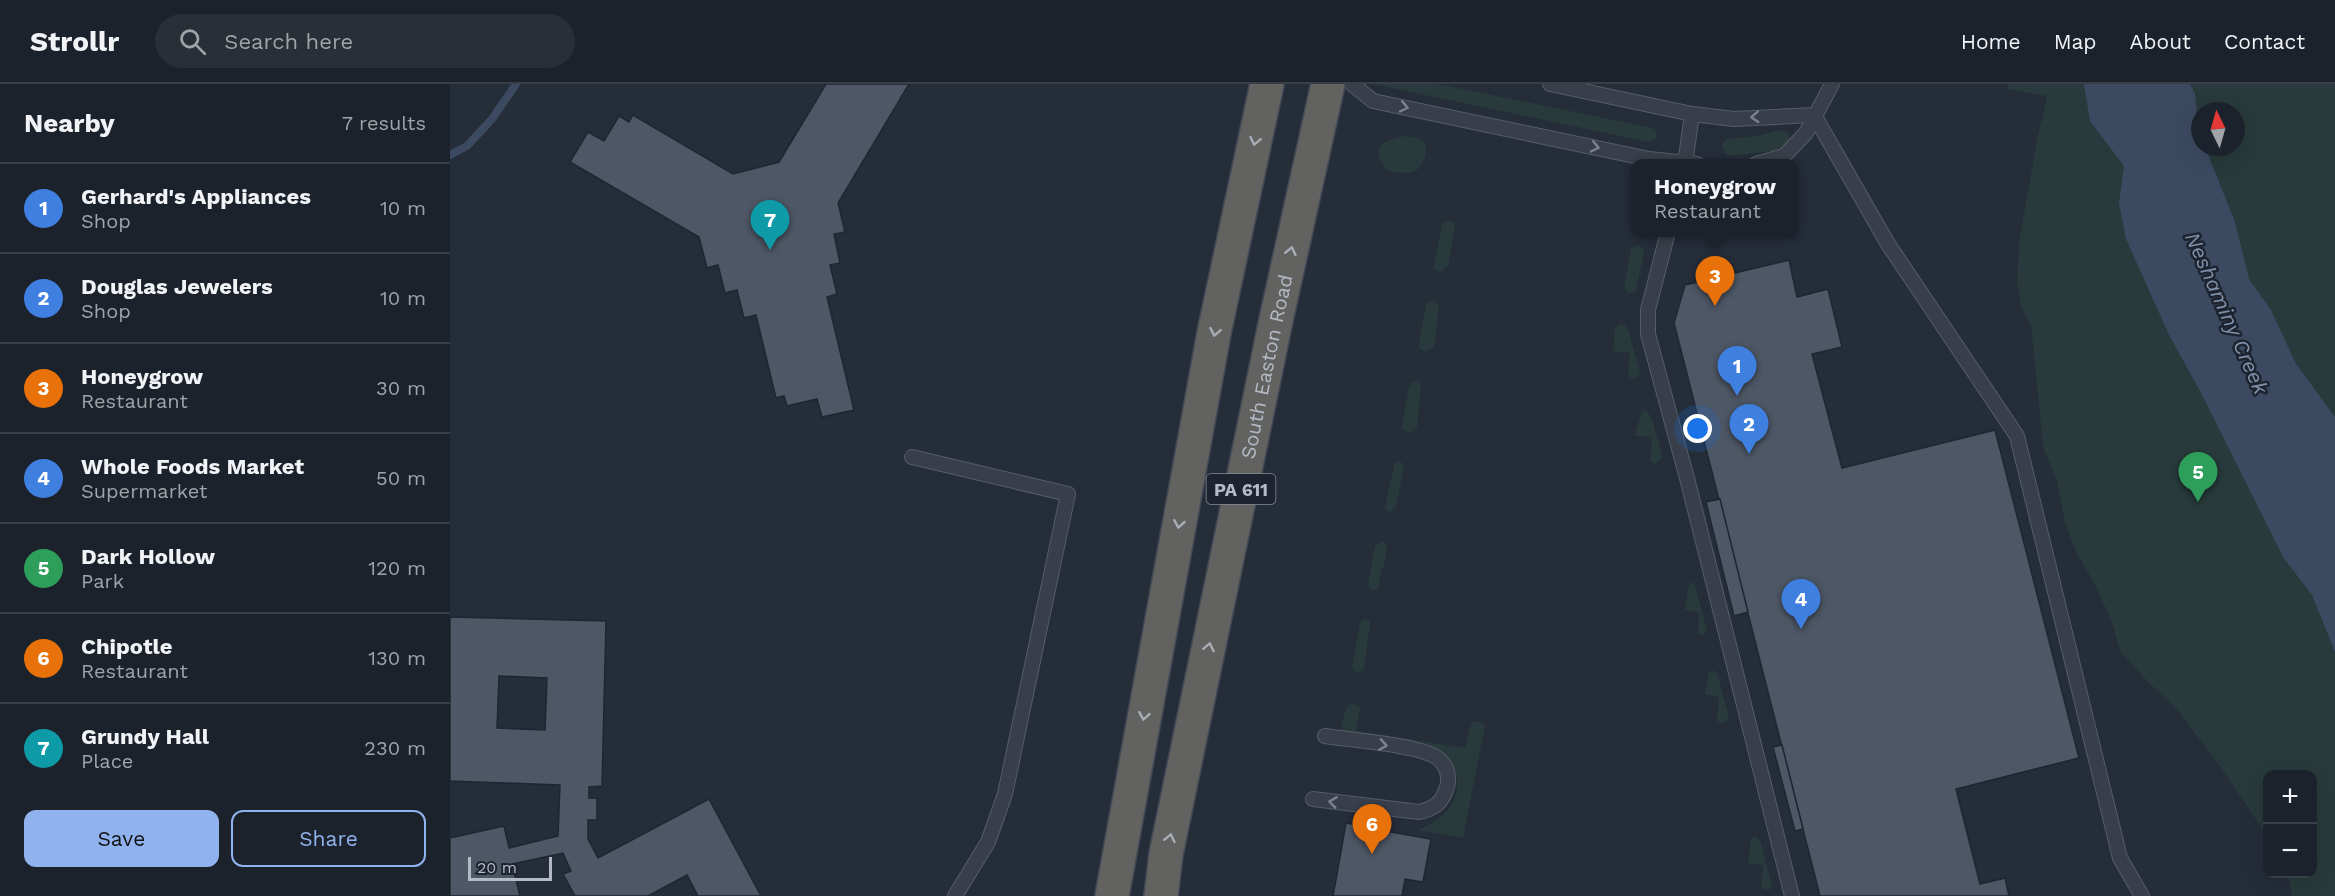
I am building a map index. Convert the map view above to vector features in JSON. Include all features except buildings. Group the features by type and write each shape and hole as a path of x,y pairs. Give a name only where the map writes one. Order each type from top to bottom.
{"highway":[{"name":"PA 611","path":"1112,896 1214,333 1267,84"},
{"name":"South Easton Road","path":"1161,896 1166,854 1271,344 1329,84"}],"lane":[{"path":"1352,84 1373,101 1650,159"},
{"path":"1550,84 1692,114 1734,119 1814,116"},
{"path":"1774,159 1784,156 1806,133 1832,84"},
{"path":"1689,159 1692,114"},
{"path":"1814,116 1888,244 2017,436 2120,858 2142,896"},
{"path":"1667,237 1648,310 1648,334 1688,482 1792,896"},
{"path":"912,457 1068,494 1005,794 988,842 955,896"},
{"path":"1313,799 1419,812 1433,809 1441,801 1447,788 1447,772 1442,763 1423,751 1325,736"}],"shaded area":[{"path":"1373,84 1438,84 1653,128 1656,131 1656,139 1649,142"},
{"path":"2008,84 2335,84 2335,896 2292,896 2289,878 2317,878 2317,770 2263,770 2263,830 2220,766 2176,708 2120,651 2112,622 2094,583 2076,552 2065,523 2057,481 2043,446 2031,325 2022,308 2017,285 2019,243 2047,96 2007,89"},
{"path":"1781,130 1789,133 1789,142 1773,151 1728,156 1721,146 1726,139 1758,136"},
{"path":"1405,136 1418,138 1424,142 1426,151 1423,161 1413,172 1388,171 1378,151 1389,140"},
{"path":"1447,220 1455,226 1448,266 1440,272 1434,269 1434,265 1442,224"},
{"path":"1638,245 1643,248 1644,253 1636,291 1629,294 1624,288 1631,249"},
{"path":"1433,300 1439,306 1434,346 1426,352 1419,348 1419,345 1426,304"},
{"path":"1620,324 1625,325 1628,329 1640,372 1633,379 1628,376 1630,353 1613,351 1615,328"},
{"path":"1413,381 1418,381 1421,386 1417,427 1410,433 1403,429 1402,425 1409,386"},
{"path":"1642,411 1647,411 1652,419 1662,457 1655,464 1650,461 1652,437 1635,436"},
{"path":"1395,462 1403,463 1404,466 1396,507 1390,512 1385,506"},
{"path":"1381,542 1387,545 1384,567 1378,589 1371,591 1368,584 1375,546"},
{"path":"1689,583 1695,586 1707,631 1703,636 1698,634 1699,612 1685,610"},
{"path":"1364,619 1370,621 1370,625 1364,668 1360,672 1355,672 1352,667 1360,623"},
{"path":"1712,670 1717,673 1729,717 1726,722 1720,723 1717,720 1719,696 1705,695 1708,674"},
{"path":"1352,703 1360,708 1356,731 1465,748 1471,725 1474,721 1483,723 1485,726 1463,838 1419,830 1444,814 1455,796 1457,777 1449,758 1441,751 1421,745 1340,733 1346,707"},
{"path":"1753,837 1760,840 1772,886 1769,890 1761,888 1763,865 1748,864"}],"water":[{"name":"Neshaminy Creek","path":"2084,84 2190,84 2195,94 2196,102 2191,102 2191,156 2209,156 2235,222 2249,279 2271,310 2296,364 2335,417 2335,652 2312,595 2283,557 2200,391 2170,337 2126,239 2119,203 2124,166 2090,121"}],"waterway":[{"path":"450,155 467,146 492,119 516,84"}],"place":[{"name":"Grundy Hall","path":"770,250"},
{"name":"Honeygrow","path":"1715,306"},
{"name":"Gerhard's Appliances","path":"1737,396"},
{"name":"Douglas Jewelers","path":"1749,454"},
{"name":"Dark Hollow","path":"2198,502"},
{"name":"Whole Foods Market","path":"1801,629"},
{"name":"Chipotle","path":"1372,854"}]}
